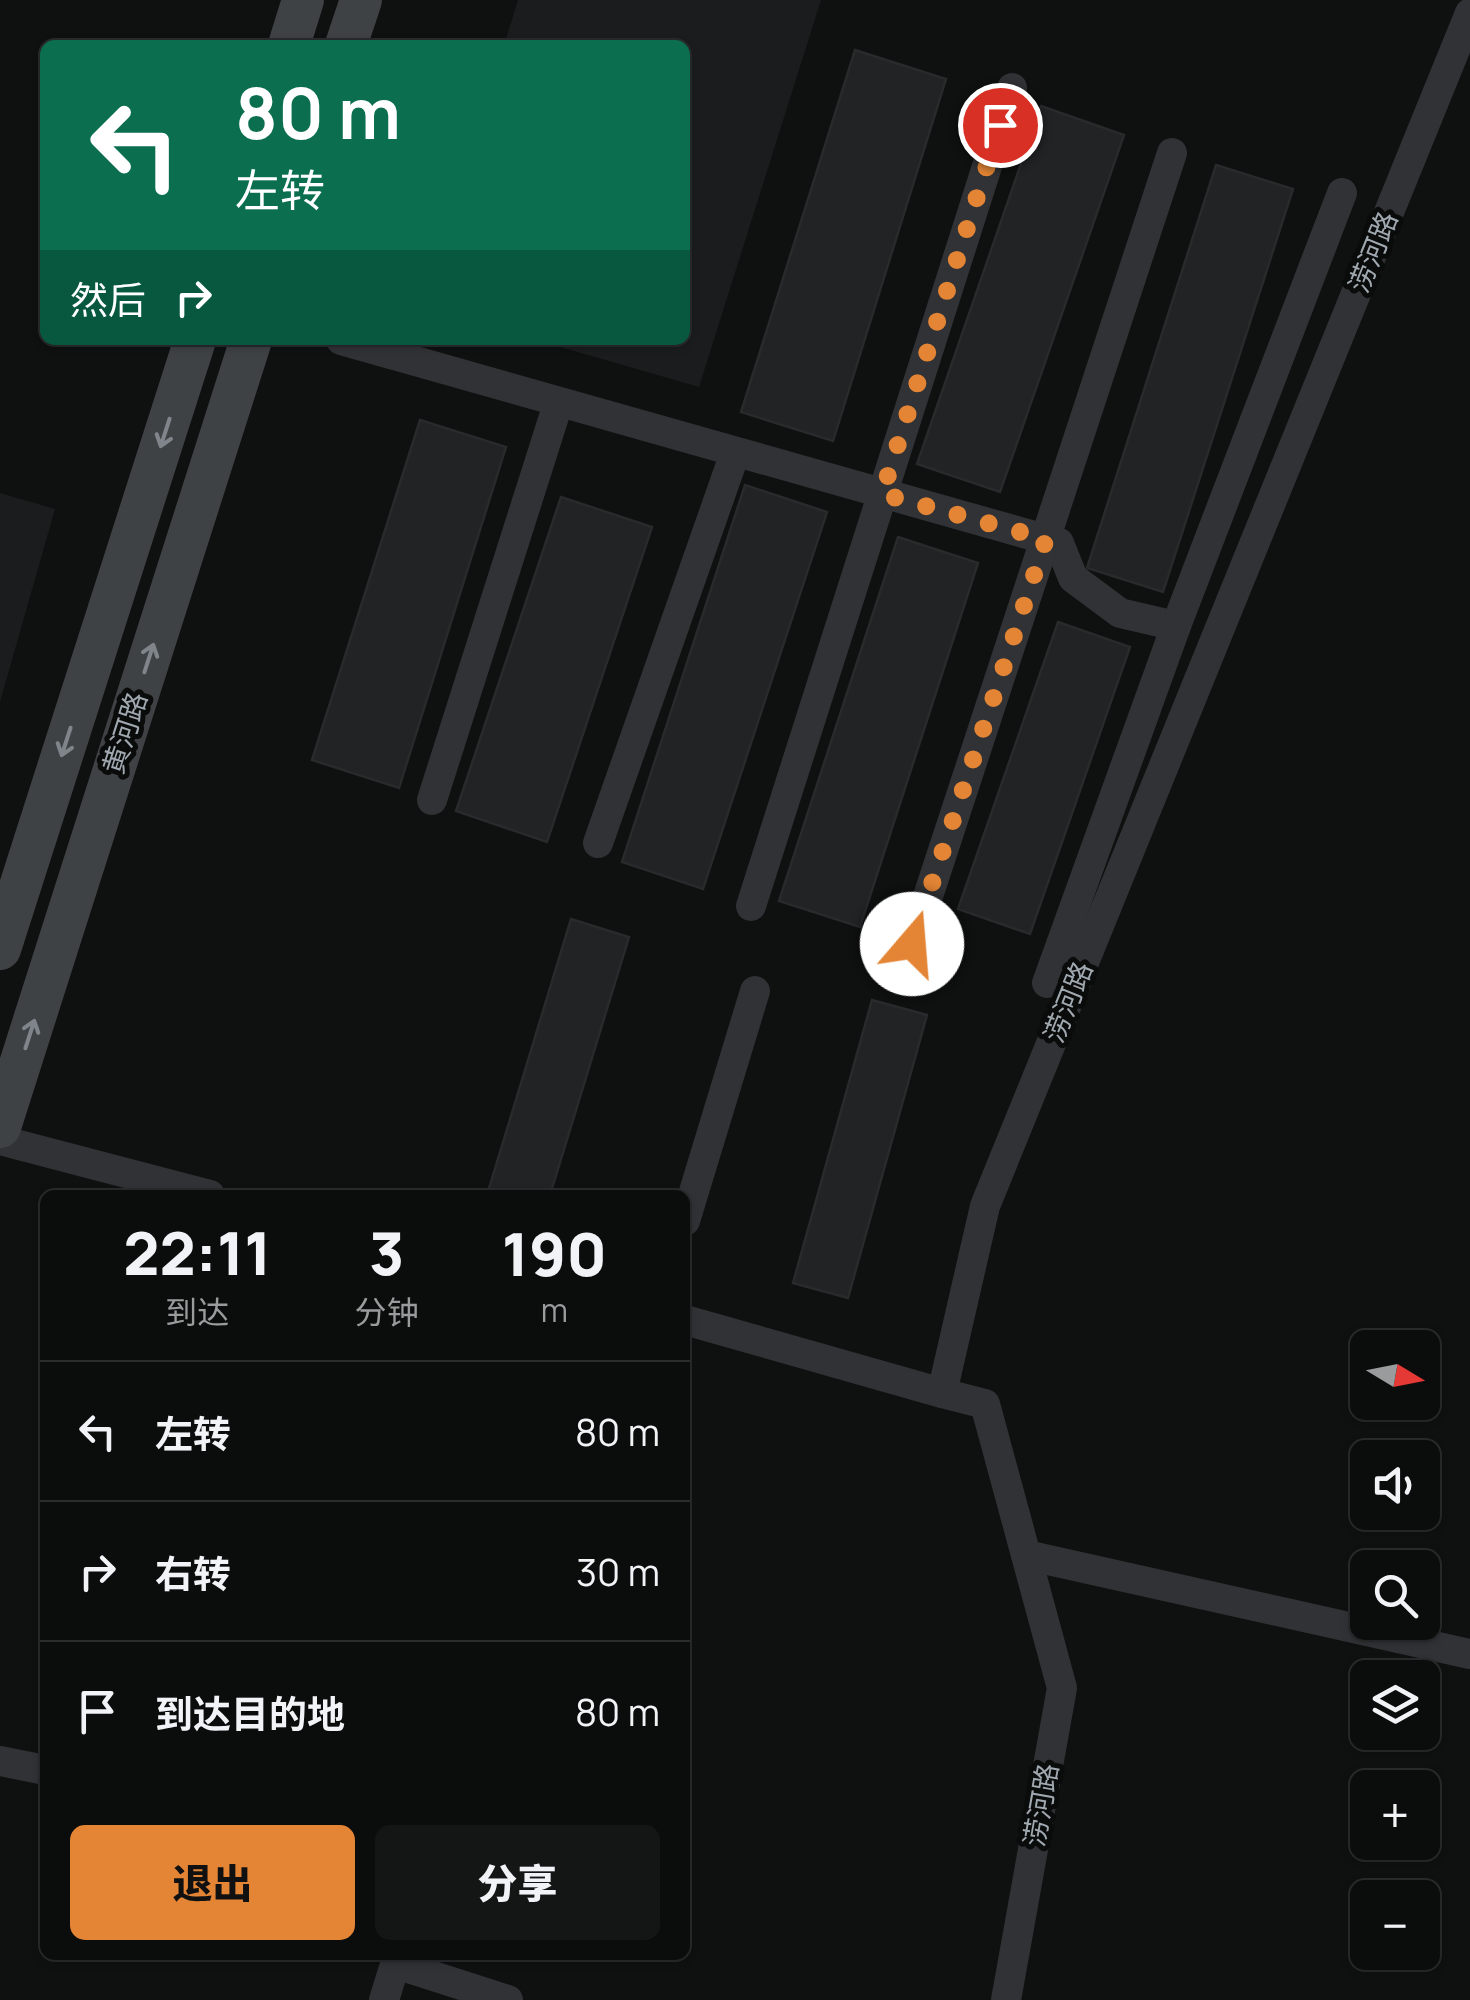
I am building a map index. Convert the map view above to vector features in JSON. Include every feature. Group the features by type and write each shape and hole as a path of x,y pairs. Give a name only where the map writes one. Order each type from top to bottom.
{"main road":[{"path":"291,40 303,0"},
{"path":"348,40 361,0"},
{"name":"黄河路","path":"0,949 192,345"},
{"name":"黄河路","path":"0,1127 248,345"}],"street":[{"name":"涝河路","path":"1006,2000 1062,1688 985,1404 942,1393 985,1206 1470,13"},
{"path":"751,906 1012,88"},
{"path":"912,944 1172,153"},
{"path":"1046,984 1176,626 1342,193"},
{"path":"358,345 1058,543 1073,578 1120,612 1176,626"},
{"path":"432,800 558,404"},
{"path":"598,843 735,453"},
{"path":"690,1205 755,991"},
{"path":"0,1140 191,1190"},
{"path":"690,1321 942,1393"},
{"path":"1026,1555 1470,1654"},
{"path":"0,1761 40,1769"},
{"path":"384,2000 397,1960 508,2000"}],"shaded area":[{"path":"518,0 821,0 699,387 553,345 690,345 690,40 506,40"},
{"path":"0,493 55,509 0,702"}],"building":[{"path":"855,50 946,79 833,441 741,412"},
{"path":"1041,106 1124,135 1000,492 917,464"},
{"path":"1216,165 1293,189 1163,592 1087,568"},
{"path":"420,420 506,447 399,788 312,760"},
{"path":"745,485 827,512 703,889 622,862"},
{"path":"561,497 652,527 547,842 456,811"},
{"path":"898,537 978,563 860,927 779,901"},
{"path":"1058,622 1130,647 1030,934 958,909"},
{"path":"571,919 629,937 552,1190 489,1190"},
{"path":"872,1000 927,1015 848,1298 793,1283"}],"route":[{"path":"912,944 1046,539 882,494 1000,125"}]}
